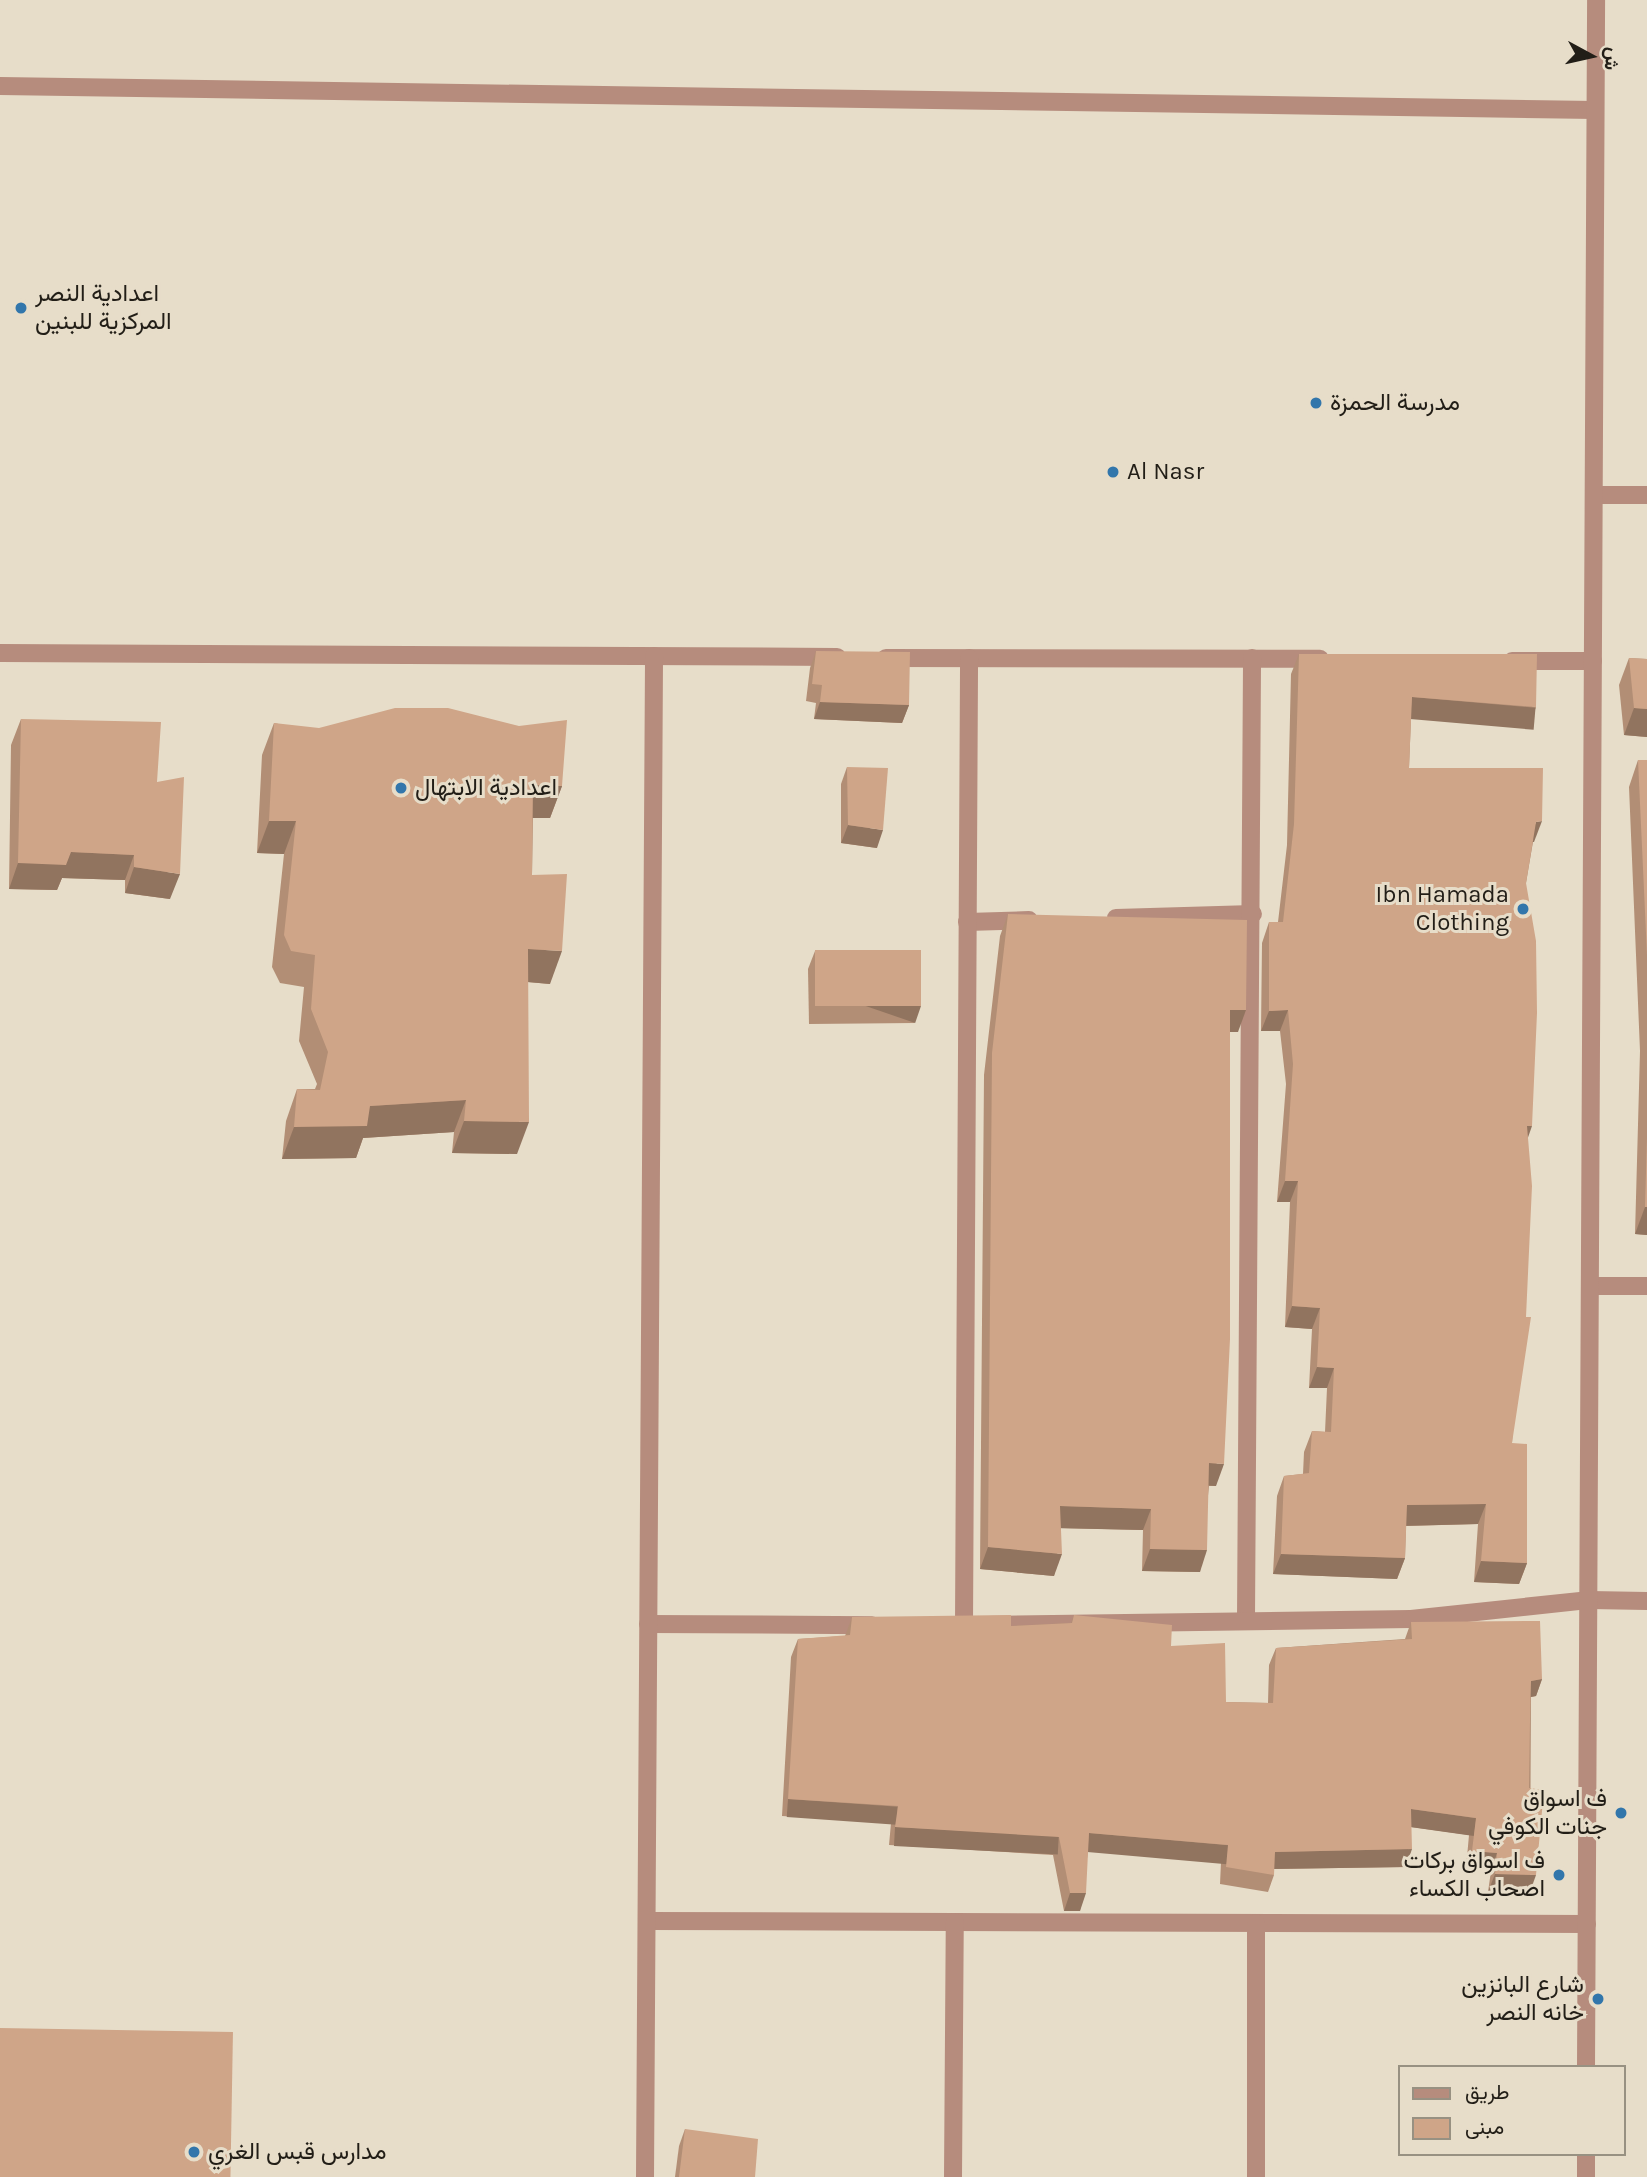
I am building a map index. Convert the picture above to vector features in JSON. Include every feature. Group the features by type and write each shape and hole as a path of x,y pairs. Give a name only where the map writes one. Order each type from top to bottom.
{"street":[{"path":"1586,2065 1596,0"},
{"path":"0,86 1595,110"},
{"path":"1594,495 1647,495"},
{"path":"0,653 1334,659"},
{"path":"645,2177 654,656"},
{"path":"969,658 957,1625 1246,1619 1411,1619 1590,1600 1647,1601"},
{"path":"1246,1619 1253,914 1252,658"},
{"path":"1497,661 1593,662"},
{"path":"1090,919 1253,914"},
{"path":"967,922 1049,920"},
{"path":"1591,1286 1647,1286"},
{"path":"648,1624 895,1625"},
{"path":"647,1921 1587,1924"},
{"path":"953,2177 955,1922"},
{"path":"1256,1923 1256,2177"},
{"path":"1586,2156 1586,2177"}],"building":[{"path":"816,651 910,652 909,705 820,702 822,685 812,684"},
{"path":"1299,654 1537,654 1536,707 1412,697 1409,768 1543,768 1542,821 1536,822 1526,883 1536,941 1537,1013 1532,1126 1527,1126 1532,1186 1526,1317 1531,1317 1512,1443 1527,1444 1527,1563 1481,1561 1486,1504 1407,1505 1405,1558 1281,1554 1284,1476 1309,1473 1312,1431 1331,1432 1334,1368 1317,1367 1320,1308 1292,1306 1298,1181 1285,1181 1293,1064 1288,1010 1269,1011 1269,922 1283,922 1294,824"},
{"path":"1629,658 1647,659 1647,709 1634,708"},
{"path":"395,708 448,708 519,726 567,720 562,786 533,785 532,875 567,874 562,951 528,949 529,1122 464,1121 466,1100 370,1106 367,1126 294,1127 297,1089 320,1090 328,1052 311,1009 315,955 291,951 284,935 296,821 269,821 274,723 319,728"},
{"path":"21,719 161,722 157,782 184,777 180,874 134,867 134,855 71,852 66,865 18,863"},
{"path":"1638,760 1647,760 1647,955"},
{"path":"847,767 888,768 883,830 848,825"},
{"path":"1008,914 1247,920 1246,1010 1230,1010 1230,1339 1224,1464 1209,1463 1207,1550 1150,1549 1151,1509 1060,1506 1062,1554 988,1547 992,1053"},
{"path":"815,950 921,950 921,1006 815,1006"},
{"path":"1647,1137 1647,1207 1645,1207"},
{"path":"1011,1615 1011,1626 1072,1623 1074,1615 1172,1625 1171,1646 1225,1643 1226,1702 1273,1703 1276,1648 1412,1639 1411,1622 1540,1621 1542,1679 1531,1681 1530,1721 1529,1788 1544,1790 1536,1875 1495,1874 1497,1853 1472,1851 1476,1818 1411,1809 1412,1849 1275,1852 1274,1875 1226,1867 1228,1845 1089,1833 1086,1893 1070,1893 1059,1837 895,1827 898,1806 788,1799 798,1639 850,1635 852,1617"},
{"path":"0,2028 233,2032 230,2177 0,2177"},
{"path":"685,2129 758,2139 755,2177 679,2177"}],"place":[{"name":"اعدادية النصر المركزية للبنين","path":"21,308"},
{"name":"مدرسة الحمزة","path":"1316,403"},
{"name":"Al Nasr","path":"1113,472"},
{"name":"اعدادية الابتهال","path":"401,788"},
{"name":"Ibn Hamada Clothing","path":"1523,909"},
{"name":"ف اسواق جنات الكوفي","path":"1621,1813"},
{"name":"ف اسواق بركات اصحاب الكساء","path":"1559,1875"},
{"name":"شارع البانزين خانه النصر","path":"1598,1999"},
{"name":"مدارس قبس الغري","path":"194,2152"}]}
